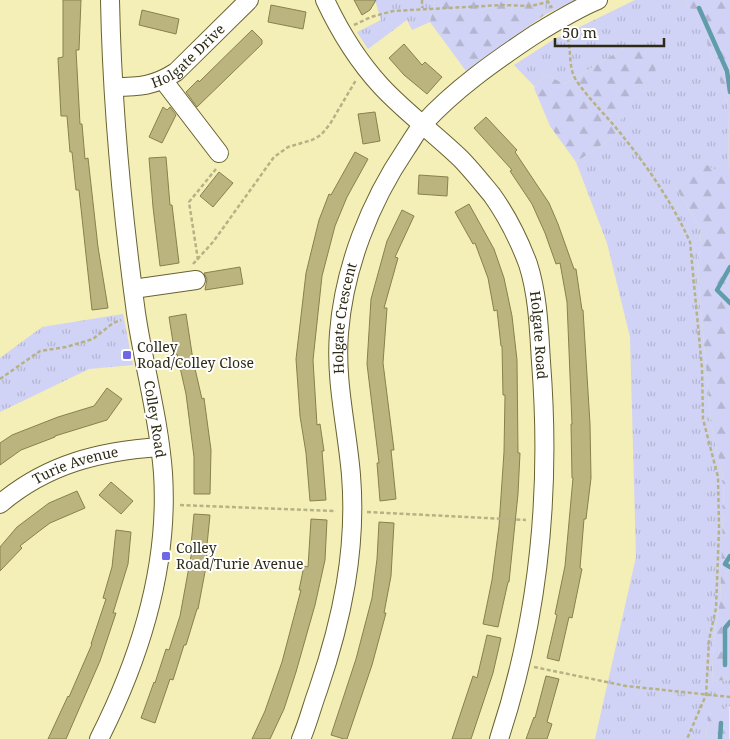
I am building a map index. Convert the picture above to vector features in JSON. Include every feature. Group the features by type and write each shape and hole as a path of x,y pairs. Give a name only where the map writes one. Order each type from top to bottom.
{"street":[{"name":"Colley Road","path":"99,739 131,668 146,622 161,544 163,505 163,475 160,447 133,289 114,87 110,0"},
{"name":"Holgate Drive","path":"114,87 149,86 176,72 249,0"},
{"name":"Holgate Road","path":"325,0 341,31 380,85 460,158 492,196 518,242 528,266 535,293 544,388 545,441 542,521 536,580 520,665 499,739"},
{"name":"Holgate Crescent","path":"301,739 332,652 347,584 353,511 351,473 338,369 339,333 344,295 364,228 379,194 422,125 482,71 559,20 598,0"},
{"path":"163,80 219,153"},
{"path":"133,289 196,280"},
{"name":"Turie Avenue","path":"0,504 16,491 42,475 69,463 100,454 160,447"}],"path":[{"path":"422,0 422,8"},
{"path":"341,31 371,17 393,10 502,5 531,6 548,2"},
{"path":"559,20 570,41 569,55 575,79 626,140 663,192 684,227 690,242 702,368 702,419 718,478 719,528 716,608 709,640 706,695 687,739"},
{"path":"177,282 213,242 274,157 288,147 312,140 321,135 330,124 365,66"},
{"path":"198,260 189,202 217,168 219,153"},
{"path":"0,379 40,351 66,347 93,339 113,323 137,315"},
{"path":"520,665 626,686 730,697"}],"green space":[{"path":"375,0 435,0 430,22 412,30 407,20 368,49 357,32 381,20"},
{"path":"435,0 542,0 546,14 466,71 430,22"},
{"path":"542,0 577,0 546,14"},
{"path":"635,0 684,0 701,20 729,109 728,177 673,183 701,229 698,275 711,424 724,481 720,601 714,638 712,681 730,680 730,706 708,716 706,739 595,739 636,557 630,337 607,243 576,162 615,136 627,103 655,85 631,44 565,84 546,75 535,87 514,65 553,40"},
{"path":"684,0 730,0 730,680 712,681 714,638 720,601 724,481 711,424 698,275 701,229 673,183 695,159 728,176 729,109 701,21"},
{"path":"631,44 656,52 655,85 627,104 615,136 576,162 550,126 534,88 546,75 565,84"},
{"path":"123,314 133,365 89,369 0,412 0,358 42,327"},
{"path":"729,706 729,739 706,739 708,716"}],"building":[{"path":"63,0 81,0 79,50 76,50 80,124 82,124 85,159 88,158 98,247 108,308 92,310 79,190 76,190 67,116 61,116 58,58 63,57"},
{"path":"354,0 376,0 370,10 362,15"},
{"path":"271,5 306,12 303,29 268,22"},
{"path":"142,10 179,19 176,34 139,25"},
{"path":"252,30 262,40 262,44 197,107 186,92 198,80 199,82"},
{"path":"404,44 422,65 425,62 442,77 427,94 404,75 389,58"},
{"path":"163,107 167,110 170,107 176,115 162,143 149,137"},
{"path":"375,112 380,141 363,144 358,114"},
{"path":"486,117 517,150 515,152 549,203 574,269 576,269 583,310 590,424 591,478 586,519 584,519 580,568 582,569 572,618 569,617 559,661 547,658 557,615 555,614 565,566 573,478 567,302 560,263 556,264 532,204 510,171 512,170 474,128"},
{"path":"355,152 368,159 347,197 335,226 322,276 313,360 317,425 320,424 324,451 322,451 326,500 310,501 306,453 300,416 296,359 306,273 319,220 329,194 331,195"},
{"path":"166,157 170,205 172,205 179,263 160,266 149,158"},
{"path":"219,172 233,183 213,207 200,196"},
{"path":"419,175 448,177 447,196 418,194"},
{"path":"469,204 494,249 504,278 512,316 517,360 518,453 520,453 518,494 509,582 498,627 483,624 492,580 499,526 504,452 505,395 503,395 502,346 497,310 494,311 488,278 475,243 473,244 455,212"},
{"path":"402,210 414,216 395,257 398,258 384,308 387,308 383,363 394,450 391,450 396,499 380,501 377,463 379,463 367,364 371,299 387,241"},
{"path":"240,267 243,284 205,290 207,279 204,273"},
{"path":"186,314 193,360 202,399 204,398 211,450 210,494 194,494 194,457 186,394 177,354 175,355 169,317"},
{"path":"107,388 122,399 107,420 55,436 21,450 0,465 0,443 12,435 58,417 94,406"},
{"path":"111,482 133,501 121,514 99,495"},
{"path":"77,491 85,508 50,523 20,546 22,548 0,571 0,547 17,527 49,503"},
{"path":"194,514 210,515 206,555 208,556 198,609 173,680 170,679 155,723 141,718 166,649 169,650 180,616 193,545 191,545"},
{"path":"311,519 327,520 325,560 315,605 284,709 270,739 252,739 265,711 282,662 301,590 299,590 304,566 308,567"},
{"path":"379,522 394,523 391,576 384,613 386,613 372,665 347,739 344,739 331,735 356,659 372,598"},
{"path":"116,530 131,532 128,564 113,613 116,613 100,661 66,739 48,739 92,644 106,599 103,598 112,567"},
{"path":"487,635 501,638 493,673 471,739 452,739 473,676 477,678"},
{"path":"546,676 559,679 547,722 552,724 547,739 526,739 535,718"}],"waterway":[{"path":"699,8 727,71 730,92"},
{"path":"730,267 717,290 730,303"},
{"path":"730,556 725,564 730,567"},
{"path":"725,665 725,628 730,622"},
{"path":"720,739 721,723"}],"place":[{"name":"Colley Road/Colley Close","path":"127,355"},
{"name":"Colley Road/Turie Avenue","path":"166,556"}]}
